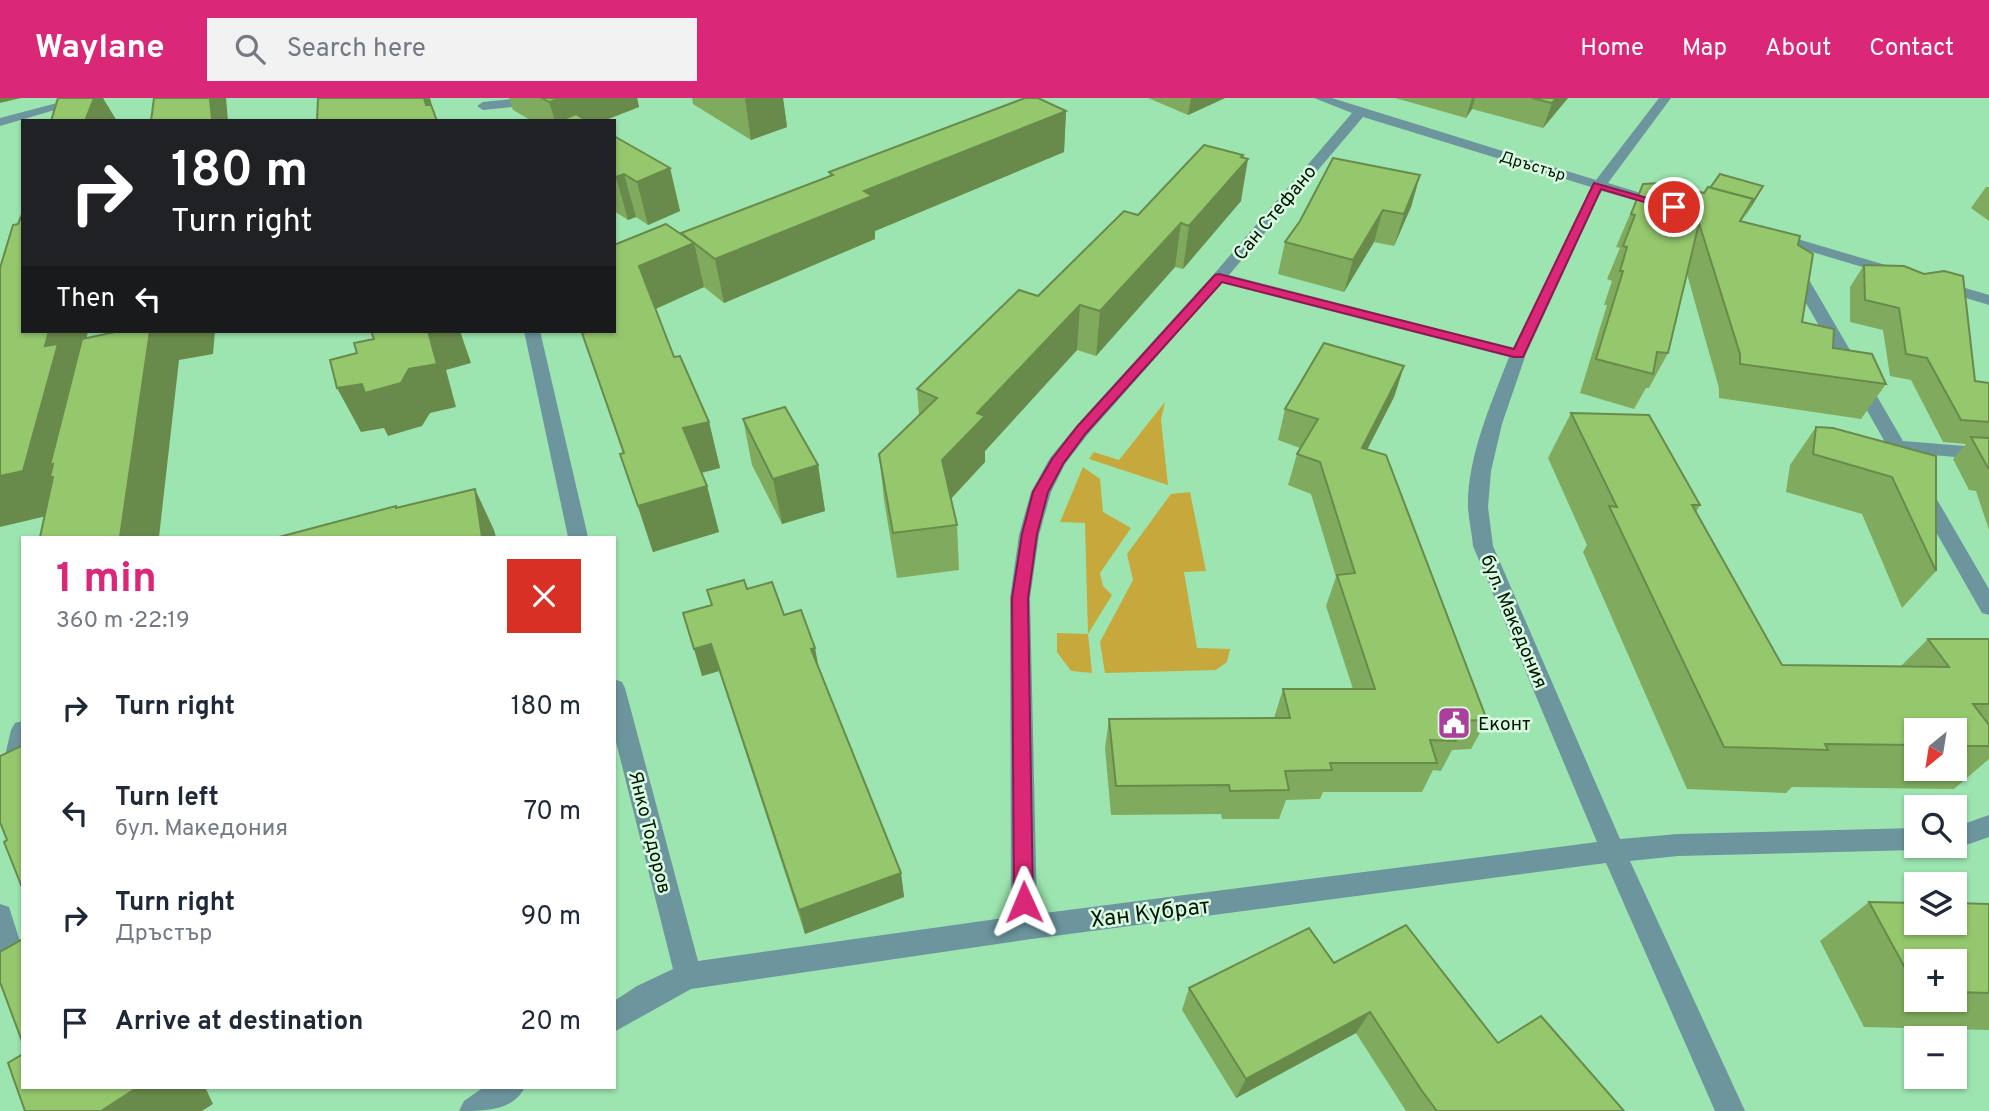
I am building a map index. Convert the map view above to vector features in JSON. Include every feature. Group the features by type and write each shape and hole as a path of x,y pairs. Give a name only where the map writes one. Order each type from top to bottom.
{"street":[{"path":"0,122 90,98"},
{"path":"482,102 560,98"},
{"name":"Дръстър","path":"1320,98 1360,113 1674,207"},
{"name":"бул. Македония","path":"1665,98 1598,185 1518,354 1493,424 1482,471 1478,507 1483,547 1613,851 1730,1111"},
{"name":"Сан Стефано","path":"1024,928 1020,598 1029,534 1041,492 1057,462 1082,430 1219,277 1360,113"},
{"path":"1750,230 1989,300"},
{"path":"1776,237 1989,607"},
{"path":"1219,277 1518,354"},
{"path":"532,333 578,536"},
{"path":"1897,446 1989,454"},
{"name":"Янко Тодоров","path":"616,696 688,976"},
{"path":"0,805 12,777 21,739"},
{"path":"1967,834 1989,826"},
{"name":"Хан Кубрат","path":"616,1017 647,996 688,976 1024,928 1613,851 1678,845 1904,839"},
{"path":"0,916 21,995"},
{"path":"474,1111 507,1089"}],"shaded area":[{"path":"1165,402 1161,420 1168,485 1089,459 1094,452 1119,460"},
{"path":"1083,467 1100,479 1103,512 1131,528 1100,573 1103,586 1112,595 1088,634 1085,523 1060,522"},
{"path":"1190,492 1206,571 1184,572 1197,648 1230,649 1227,662 1216,670 1105,673 1100,642 1133,580 1127,554 1171,494"},
{"path":"1057,633 1088,634 1092,673 1071,671 1057,652"}],"building":[{"path":"58,98 94,98 86,119 52,119"},
{"path":"154,98 210,98 212,119 151,119"},
{"path":"318,98 424,98 426,105 431,105 436,119 317,119"},
{"path":"542,98 562,98 549,102"},
{"path":"1025,98 1038,98 1066,111 864,191 872,196 715,259 681,233 833,175 829,172"},
{"path":"1532,98 1556,98 1552,103"},
{"path":"576,114 584,119 564,119"},
{"path":"616,137 670,168 637,182 624,174 616,177"},
{"path":"1204,145 1243,155 1241,157 1248,159 1189,226 1181,223 1100,311 1080,305 977,413 985,416 942,460 957,525 893,533 879,454 937,398 917,389 1019,290 1038,296 1124,211 1138,215"},
{"path":"1333,158 1420,175 1404,214 1383,210 1353,260 1285,242 1300,221"},
{"path":"1720,174 1763,186 1752,202 1753,199 1710,188"},
{"path":"1661,183 1704,193 1708,187 1753,199 1740,221 1800,236 1798,245 1813,254 1802,322 1834,329 1833,348 1872,354 1886,384 1740,364 1740,354 1699,223 1668,353 1657,352 1653,374 1596,359 1623,271 1620,271 1627,247 1623,246 1635,215 1631,214 1643,184"},
{"path":"21,217 21,333 48,333 45,346 58,344 23,471 0,476 0,268 13,225 18,224"},
{"path":"666,224 694,243 639,266 674,357 680,356 709,422 683,428 707,486 638,506 620,454 624,453 582,333 616,333 616,244"},
{"path":"1864,265 1904,266 1924,274 1944,271 1963,276 1975,381 1989,383 1989,422 1961,420 1927,358 1906,354 1899,308 1865,300"},
{"path":"110,333 150,333 120,536 40,536 53,477 50,477 53,464 50,465 82,339"},
{"path":"372,333 429,333 437,364 409,369 401,383 365,393 362,384 337,388 330,360 357,353 354,343 374,339"},
{"path":"1324,343 1404,366 1362,448 1386,455 1487,720 1449,721 1456,741 1430,740 1437,763 1330,763 1332,770 1285,771 1289,790 1230,791 1229,785 1116,786 1109,719 1290,718 1283,689 1375,689 1337,575 1355,573 1320,462 1297,454 1318,419 1285,409"},
{"path":"785,407 818,465 773,479 743,419"},
{"path":"1571,413 1649,415 1700,505 1692,505 1782,665 1949,667 1928,639 1989,639 1989,704 1973,704 1989,725 1989,746 1967,746 1967,718 1904,718 1904,745 1825,744 1828,750 1724,747 1609,506 1617,507"},
{"path":"1816,427 1833,428 1936,456 1936,571 1892,477 1813,454"},
{"path":"1971,437 1989,438 1989,468 1988,468"},
{"path":"475,489 482,536 283,536 396,506"},
{"path":"744,580 747,589 772,582 784,615 801,610 815,648 811,649 901,873 799,910 711,644 694,649 683,613 712,605 707,590"},
{"path":"21,746 21,885 4,842 7,840 0,822 0,756"},
{"path":"1869,902 1904,903 1904,935 1967,935 1967,903 1989,904 1989,993 1967,992 1967,949 1904,949 1904,966"},
{"path":"1406,925 1498,1043 1541,1016 1624,1111 1437,1111 1370,1012 1246,1079 1189,988 1309,928 1334,963"},
{"path":"21,940 21,1039 0,982 0,952"},
{"path":"21,1055 21,1089 135,1089 101,1111 25,1111 8,1063"}],"place":[{"name":"Еконт","path":"1454,723"}],"route":[{"path":"1024,902 1020,598 1029,534 1041,492 1057,462 1082,430 1219,277 1518,354 1598,185 1674,207"}]}
